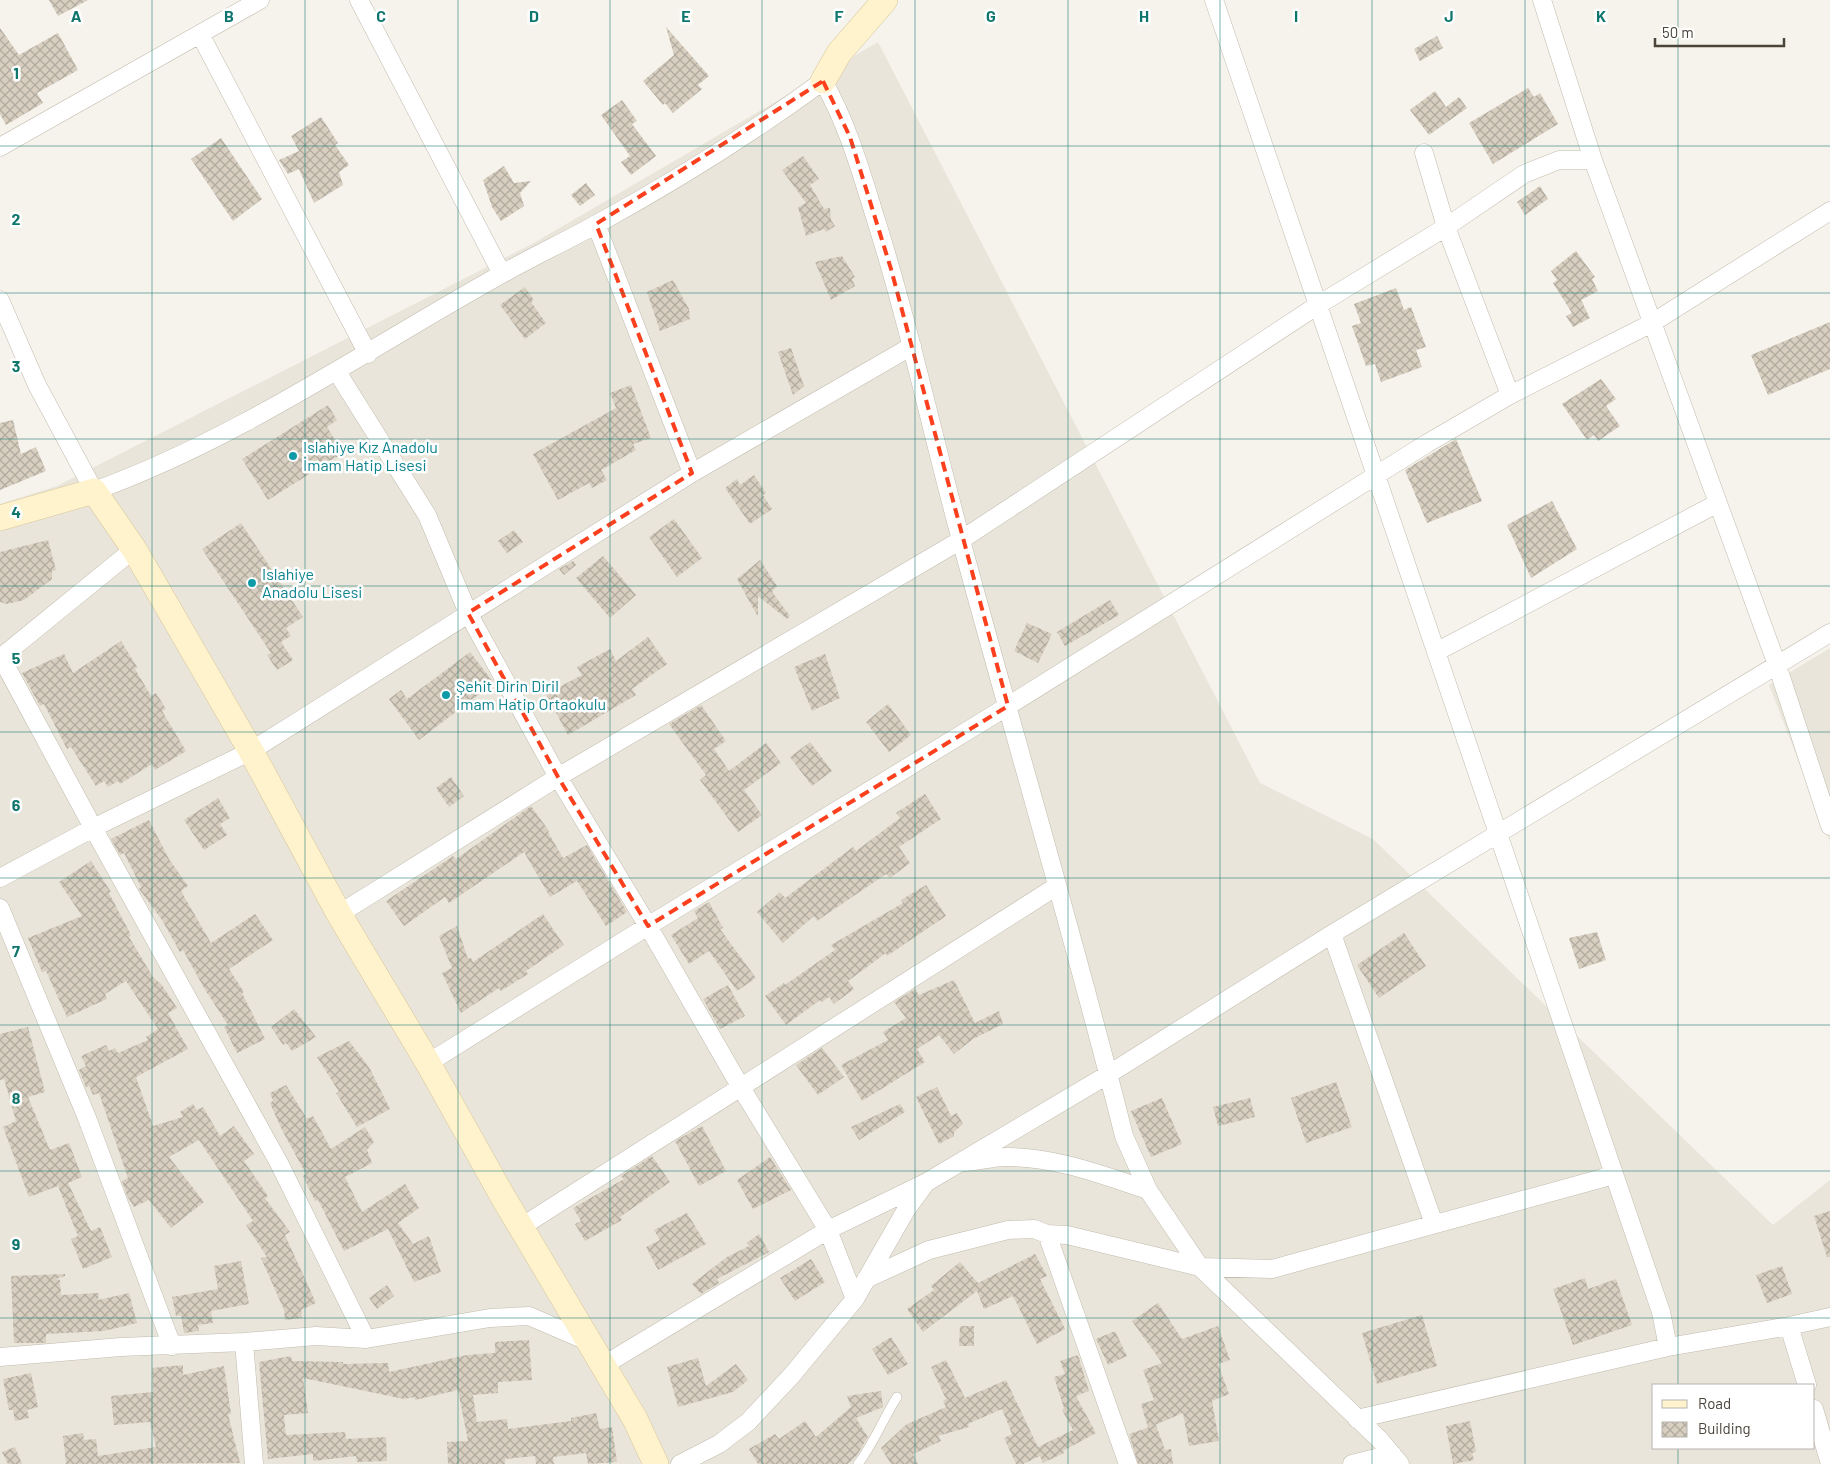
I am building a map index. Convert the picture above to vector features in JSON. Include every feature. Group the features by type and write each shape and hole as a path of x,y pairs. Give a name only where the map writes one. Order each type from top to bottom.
{"street":[{"path":"0,147 260,0"},
{"path":"359,0 502,274"},
{"path":"0,518 94,492 176,458 337,372 502,274 596,224 674,179 823,81 839,53 885,0"},
{"path":"1214,0 1661,1312 1668,1346"},
{"path":"1542,0 1593,160 1778,665 1830,826"},
{"path":"200,34 368,354"},
{"path":"823,81 839,109 850,137 891,269 961,540 1109,1074 1124,1136 1148,1190 1200,1267 1357,1418 1396,1459"},
{"path":"1424,153 1446,227 1510,395"},
{"path":"339,914 558,777 961,540 1318,305 1446,227 1524,174 1559,160 1593,160"},
{"path":"428,1064 648,926 1008,706 1376,475 1510,395 1652,322 1830,211"},
{"path":"596,224 692,473"},
{"path":"0,300 37,385 94,492 134,549 251,751 339,914 428,1064 587,1341 604,1365 635,1419 656,1464"},
{"path":"0,878 93,828 251,751 692,473 912,346"},
{"path":"337,372 427,515 468,613 558,777 648,926 740,1086 828,1230 855,1299"},
{"path":"1436,652 1718,503"},
{"path":"134,549 0,657 279,1163 366,1339"},
{"path":"604,1365 828,1230 927,1182 1109,1074 1332,934 1830,633"},
{"path":"521,1227 1057,886"},
{"path":"0,908 86,1118 172,1346"},
{"path":"1332,934 1434,1224"},
{"path":"957,1163 1006,1157 1041,1160 1076,1166 1148,1190"},
{"path":"866,1278 929,1250 1008,1230 1034,1229 1047,1234 1067,1235 1200,1267 1272,1269 1614,1175"},
{"path":"680,1464 719,1444 748,1422 792,1375 855,1299 906,1210 927,1182"},
{"path":"1047,1234 1128,1464"},
{"path":"0,1357 121,1347 244,1342 316,1336 366,1339 490,1318 529,1316 587,1341"},
{"path":"1357,1418 1668,1346 1789,1326 1830,1317"},
{"path":"1789,1326 1807,1384"},
{"path":"244,1342 254,1464"},
{"path":"1815,1412 1830,1464"},
{"path":"1352,1464 1396,1459"}],"lane":[{"path":"858,1464 871,1447 883,1418 897,1397"}],"highlighted area":[{"path":"823,81 850,137 891,269 1008,706 648,926 558,777 468,613 692,473 596,224"}],"shaded area":[{"path":"878,42 1260,783 1373,839 1773,1225 1830,1180 1830,1464 0,1464 0,504 57,486 532,244"},
{"path":"1830,648 1830,842 1769,685"}],"building":[{"path":"49,0 88,0 58,16"},
{"path":"666,27 709,76 698,85 702,89 673,113 665,103 663,105 643,81 674,55"},
{"path":"0,28 19,55 58,33 78,70 37,93 43,103 6,125 0,114"},
{"path":"1437,36 1443,48 1420,61 1414,49"},
{"path":"1528,88 1534,97 1540,93 1558,124 1493,164 1469,123"},
{"path":"1435,91 1446,107 1459,97 1467,108 1429,135 1410,110"},
{"path":"622,100 637,121 632,124 656,156 631,175 621,162 630,156 601,115"},
{"path":"321,117 338,143 335,145 349,165 339,172 343,185 314,203 299,169 288,174 279,160 299,151 291,136"},
{"path":"221,138 262,199 233,221 191,159"},
{"path":"803,156 819,179 810,185 824,209 830,208 831,220 835,226 826,232 824,229 806,236 798,207 806,203 782,170"},
{"path":"504,166 514,183 531,181 520,193 524,206 501,221 492,207 483,180"},
{"path":"586,183 595,195 580,206 571,195"},
{"path":"1540,186 1548,199 1525,215 1517,202"},
{"path":"1576,251 1595,277 1592,279 1598,291 1581,300 1590,318 1573,327 1566,316 1572,313 1553,283 1557,280 1551,271"},
{"path":"842,256 855,277 852,279 855,286 831,300 815,262"},
{"path":"673,280 689,309 690,319 660,331 647,292"},
{"path":"525,287 534,300 531,302 546,323 525,339 500,305"},
{"path":"1396,288 1404,310 1411,307 1426,347 1416,350 1422,367 1381,382 1375,364 1366,366 1352,326 1361,323 1354,304"},
{"path":"1830,322 1830,369 1768,395 1751,355"},
{"path":"791,348 804,386 793,395 778,352"},
{"path":"1601,379 1616,399 1606,406 1620,426 1598,441 1594,435 1587,440 1562,404"},
{"path":"631,385 651,438 633,444 636,450 601,470 607,480 592,488 589,483 558,500 533,454 616,408 610,393"},
{"name":"Islahiye Kız Anadolu İmam Hatip Lisesi","path":"328,405 337,420 327,427 343,453 268,500 242,459"},
{"path":"13,420 21,454 36,447 46,471 0,490 0,423"},
{"path":"1456,439 1482,501 1427,523 1405,470"},
{"path":"754,475 766,493 763,495 772,509 750,524 725,488 737,479 740,485"},
{"path":"1552,501 1577,549 1531,578 1507,525"},
{"path":"674,519 702,558 677,577 649,537"},
{"name":"Islahiye Anadolu Lisesi","path":"241,523 303,617 286,628 291,636 281,642 293,660 277,670 267,655 271,653 202,549"},
{"path":"514,530 523,542 507,553 498,541"},
{"path":"48,540 56,570 52,571 52,579 24,600 7,604 0,602 0,552"},
{"path":"603,556 636,595 610,618 576,578"},
{"path":"760,560 777,586 772,592 790,616 787,619 758,596 758,617 737,579"},
{"path":"573,561 576,565 564,575 559,569"},
{"path":"1110,600 1119,615 1065,646 1057,632"},
{"path":"1027,623 1052,634 1038,663 1014,651"},
{"path":"648,637 667,664 632,689 636,695 568,735 546,694 582,675 577,667 610,649 616,661"},
{"path":"121,641 137,667 135,669 151,696 156,693 166,709 162,711 186,751 155,770 152,764 120,784 118,781 108,787 104,781 96,786 71,747 67,749 44,704 40,706 22,673 64,654 73,673"},
{"name":"Şehit Dirin Diril İmam Hatip Ortaokulu","path":"470,652 494,683 419,740 389,699 401,690 407,699"},
{"path":"825,654 840,698 812,711 794,667"},
{"path":"888,704 911,735 889,752 866,722"},
{"path":"701,705 726,741 714,749 729,771 766,743 781,763 744,790 762,815 738,832 700,780 706,775 669,724"},
{"path":"810,742 832,771 812,786 790,757"},
{"path":"451,777 464,796 449,807 436,788"},
{"path":"925,794 941,819 899,847 910,863 890,878 886,874 817,921 814,916 783,943 757,912 780,892 785,898 853,847 856,851 900,818 896,813"},
{"path":"218,798 230,818 220,824 227,835 204,850 184,820"},
{"path":"531,806 549,831 563,858 587,845 627,912 606,926 577,881 550,897 524,852 449,903 445,897 404,926 386,901 453,856 456,859"},
{"path":"149,820 169,859 188,886 181,891 211,943 255,914 273,940 229,969 244,992 242,993 265,1039 237,1053 224,1027 228,1025 204,988 183,950 180,952 162,920 139,889 141,887 124,853 120,855 111,839"},
{"path":"91,861 111,892 109,893 131,935 129,937 153,977 162,985 177,1008 168,1013 188,1049 136,1077 153,1126 183,1117 180,1112 193,1104 197,1110 203,1107 220,1136 234,1126 254,1154 244,1161 268,1196 265,1198 290,1232 285,1235 316,1303 301,1310 302,1318 285,1320 284,1310 261,1258 267,1257 246,1225 253,1221 199,1140 169,1157 204,1202 171,1228 149,1200 134,1207 127,1196 122,1181 128,1178 99,1093 93,1095 89,1086 86,1087 79,1070 86,1066 81,1056 106,1045 109,1051 115,1048 118,1053 148,1040 146,1037 158,1029 126,981 105,994 107,999 67,1017 46,971 42,972 28,938 82,916 59,882"},
{"path":"926,885 946,916 887,956 886,953 848,981 854,989 834,1004 829,997 822,1002 820,1000 786,1025 765,996 784,983 785,985 835,950 831,945 903,903 901,900"},
{"path":"709,902 723,928 720,929 756,978 737,991 709,951 689,964 671,935 698,918 694,911"},
{"path":"543,914 564,945 526,971 528,974 501,991 499,988 461,1013 442,973 452,968 439,936 457,926 468,959 471,958 473,962"},
{"path":"1597,932 1606,960 1579,969 1569,938"},
{"path":"1404,933 1426,966 1379,998 1357,965"},
{"path":"954,980 975,1023 999,1011 1003,1024 973,1039 954,1054 939,1035 917,1049 925,1062 862,1101 841,1065 888,1040 883,1032 906,1018 894,1002 915,989 919,995"},
{"path":"728,985 745,1016 720,1029 703,999"},
{"path":"294,1009 316,1037 292,1051 286,1043 283,1045 271,1027"},
{"path":"28,1027 45,1092 28,1097 50,1150 69,1143 82,1177 68,1183 91,1231 100,1227 112,1257 83,1269 71,1239 78,1236 58,1186 29,1197 3,1127 16,1121 4,1079 0,1080 0,1034"},
{"path":"349,1041 369,1067 390,1109 357,1127 336,1093 339,1092 317,1057"},
{"path":"822,1048 844,1077 818,1095 796,1065"},
{"path":"1336,1082 1352,1127 1306,1143 1291,1098"},
{"path":"286,1085 307,1119 313,1116 331,1149 365,1127 374,1142 367,1150 372,1163 345,1177 362,1212 405,1184 419,1208 398,1223 413,1244 429,1236 441,1272 414,1282 388,1229 344,1251 318,1200 315,1201 303,1176 306,1174 282,1130 270,1103 273,1101 270,1093"},
{"path":"937,1087 951,1116 957,1113 963,1124 954,1132 954,1136 939,1144 916,1097"},
{"path":"1162,1098 1182,1144 1151,1157 1131,1111"},
{"path":"1250,1098 1255,1117 1218,1126 1213,1107"},
{"path":"900,1104 905,1112 859,1140 851,1127"},
{"path":"702,1126 726,1171 699,1186 675,1141"},
{"path":"652,1156 670,1182 620,1217 622,1220 585,1241 575,1224 581,1221 573,1208 624,1179 621,1176"},
{"path":"770,1157 791,1190 753,1209 737,1180"},
{"path":"1830,1211 1830,1257 1827,1257 1814,1216"},
{"path":"687,1213 706,1244 658,1270 646,1247 660,1240 654,1230"},
{"path":"759,1234 769,1252 717,1279 719,1283 701,1294 692,1284 727,1257 749,1246 747,1243"},
{"path":"1035,1254 1047,1276 1040,1279 1065,1329 1037,1344 1013,1296 984,1309 977,1291 923,1332 907,1309 934,1290 931,1286 960,1262 978,1283"},
{"path":"811,1259 825,1282 795,1301 780,1278"},
{"path":"241,1261 249,1304 211,1311 213,1323 198,1325 199,1331 184,1333 181,1315 176,1316 172,1297 218,1289 214,1266"},
{"path":"1782,1266 1792,1294 1767,1303 1756,1275"},
{"path":"65,1274 65,1276 56,1279 60,1280 61,1295 99,1293 98,1300 129,1293 137,1323 104,1331 46,1334 46,1343 14,1343 11,1276"},
{"path":"1585,1278 1588,1289 1616,1279 1632,1325 1573,1345 1553,1289"},
{"path":"387,1285 394,1296 377,1309 369,1298"},
{"path":"1158,1303 1182,1339 1218,1326 1230,1360 1218,1364 1229,1394 1212,1401 1219,1441 1189,1446 1183,1413 1148,1428 1141,1404 1154,1400 1143,1370 1162,1363 1132,1321"},
{"path":"1422,1315 1437,1366 1377,1384 1362,1333"},
{"path":"960,1326 974,1326 974,1346 959,1346"},
{"path":"1115,1331 1127,1356 1108,1365 1096,1339"},
{"path":"891,1337 908,1364 888,1375 872,1349"},
{"path":"529,1340 532,1380 498,1382 498,1393 473,1395 477,1422 507,1419 508,1429 571,1421 571,1418 596,1413 600,1429 612,1427 617,1462 588,1464 586,1453 553,1457 554,1464 536,1464 535,1456 505,1459 505,1464 448,1464 447,1442 468,1441 458,1390 415,1400 415,1397 404,1399 303,1378 308,1413 284,1415 286,1435 345,1432 346,1439 386,1437 387,1461 357,1462 356,1456 313,1461 313,1454 268,1459 259,1362 291,1356 292,1361 343,1362 343,1364 388,1363 389,1372 467,1355 495,1353 495,1342"},
{"path":"1078,1355 1089,1391 1076,1396 1096,1433 1063,1451 1064,1453 1043,1463 1040,1456 1023,1464 1016,1464 1004,1438 1012,1434 1002,1409 968,1424 969,1427 938,1436 941,1441 913,1454 918,1464 891,1464 881,1448 907,1424 946,1407 943,1401 946,1399 931,1367 946,1360 965,1398 1006,1380 1038,1447 1073,1430 1062,1410 1064,1408 1054,1377 1065,1374 1060,1361"},
{"path":"698,1358 706,1386 736,1364 748,1380 733,1392 678,1407 667,1367"},
{"path":"183,1365 183,1375 224,1366 231,1414 228,1414 240,1463 66,1464 63,1436 83,1433 84,1440 96,1439 98,1456 156,1447 150,1422 114,1425 111,1396 153,1392 152,1368"},
{"path":"31,1373 38,1407 27,1410 29,1418 15,1421 13,1410 9,1410 3,1379"},
{"path":"881,1391 883,1407 856,1418 868,1437 857,1455 848,1464 758,1464 749,1449 775,1434 779,1439 805,1421 816,1437 851,1407 847,1396"},
{"path":"1470,1421 1476,1452 1472,1453 1474,1460 1453,1464 1446,1426"},
{"path":"1156,1425 1165,1450 1171,1449 1173,1464 1138,1464 1129,1434"},
{"path":"15,1447 22,1464 8,1464 2,1452"}],"place":[{"name":"Islahiye Kız Anadolu İmam Hatip Lisesi","path":"293,456"},
{"name":"Islahiye Anadolu Lisesi","path":"252,583"},
{"name":"Şehit Dirin Diril İmam Hatip Ortaokulu","path":"446,695"}]}
